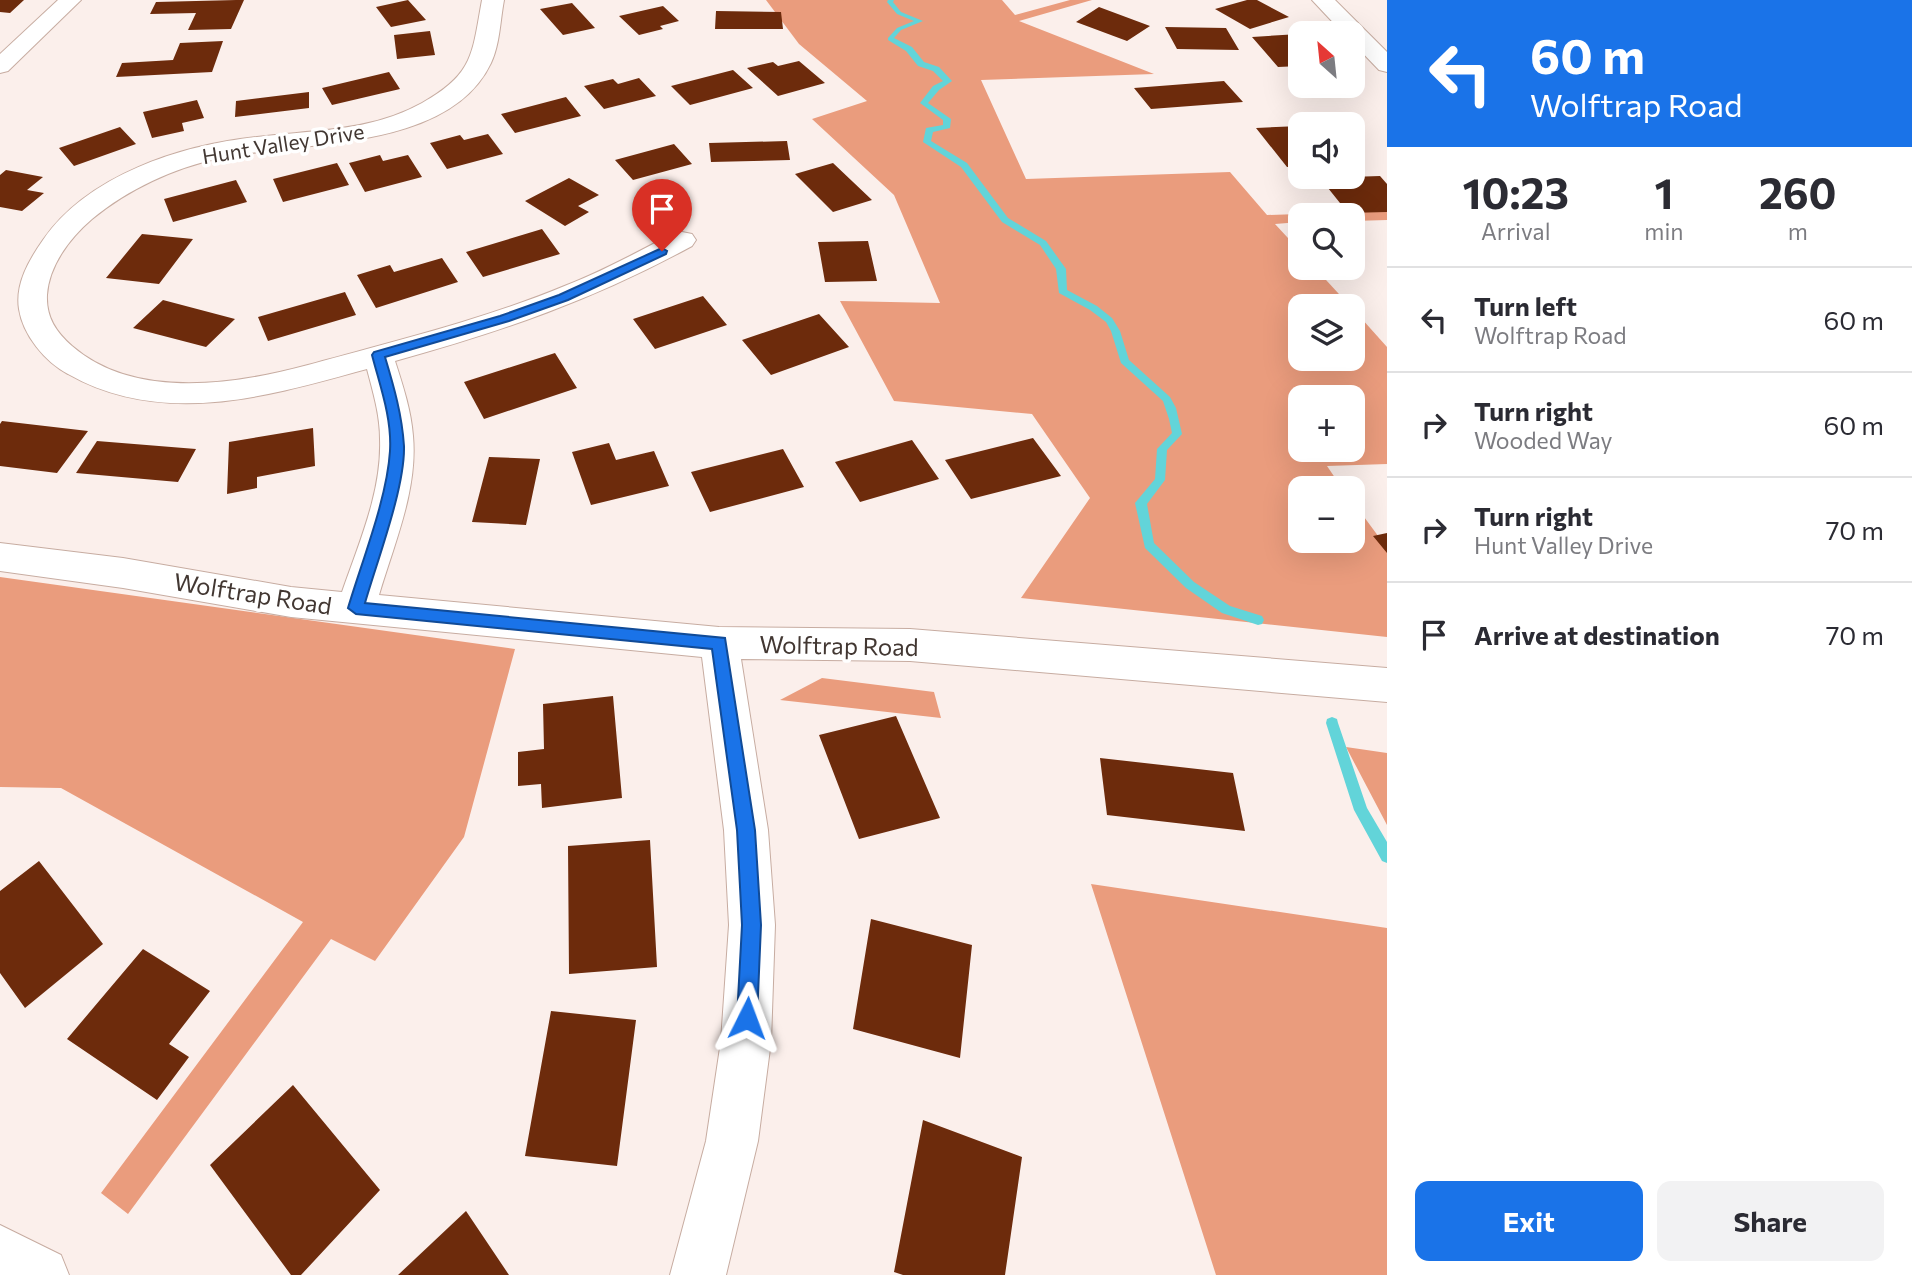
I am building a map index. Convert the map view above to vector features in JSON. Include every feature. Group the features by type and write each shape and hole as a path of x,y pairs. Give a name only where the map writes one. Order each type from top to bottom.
{"street":[{"path":"0,66 70,0"},
{"name":"Hunt Valley Drive","path":"493,0 480,63 465,82 445,99 393,123 353,134 239,146 166,166 131,181 78,217 57,237 40,264 33,291 33,312 44,337 62,357 91,374 135,389 191,394 250,389 504,319 564,298 682,240"},
{"path":"1323,0 1387,65"},
{"path":"356,608 393,479 397,449 394,412 378,355"},
{"name":"Wolftrap Road","path":"0,557 123,573 291,602 719,643 910,645 1387,685"},
{"path":"698,1275 732,1140 746,1041 752,925 746,830 719,643"},
{"path":"0,1253 41,1275"}],"shaded area":[{"path":"766,0 1002,0 1015,15 1070,0 1092,0 1019,21 1154,74 981,80 1026,179 1230,172 1267,215 1288,214 1288,223 1275,224 1288,238 1288,280 1326,280 1339,294 1288,294 1288,371 1365,371 1365,322 1387,347 1387,464 1327,466 1334,476 1288,476 1288,553 1365,553 1365,518 1387,548 1387,637 1021,598 1090,498 1032,414 894,401 840,301 940,303 894,195 812,119 867,101 799,44"},
{"path":"1387,211 1387,220 1365,221 1365,212"},
{"path":"0,577 515,649 464,837 375,961 331,939 128,1214 101,1193 303,922 61,788 0,787"},
{"path":"822,678 934,692 941,718 780,700"},
{"path":"1346,747 1387,753 1387,825"},
{"path":"1091,884 1387,928 1387,1275 1216,1275"}],"building":[{"path":"0,0 24,0 10,13 0,12"},
{"path":"244,0 231,29 188,30 196,13 150,14 156,2"},
{"path":"408,0 426,20 391,27 376,7"},
{"path":"1257,0 1289,17 1250,29 1215,9"},
{"path":"572,3 595,28 563,35 540,9"},
{"path":"663,6 679,21 660,26 663,29 639,35 619,16"},
{"path":"1099,7 1150,26 1127,41 1076,22"},
{"path":"716,11 781,12 783,29 715,29"},
{"path":"1165,27 1226,28 1239,50 1177,49"},
{"path":"430,31 435,55 397,59 394,35"},
{"path":"1288,35 1288,67 1278,67 1252,37"},
{"path":"223,41 212,72 116,77 122,63 173,60 180,43"},
{"path":"799,61 825,83 778,96 747,68 773,62 778,66"},
{"path":"733,70 753,88 690,105 671,86"},
{"path":"389,72 400,89 332,105 322,88"},
{"path":"639,78 656,96 604,109 584,86 613,79 618,84"},
{"path":"1224,81 1243,102 1151,109 1134,88"},
{"path":"309,92 309,108 235,117 236,101"},
{"path":"566,97 581,116 515,133 501,114"},
{"path":"197,100 204,118 182,123 184,131 152,138 143,112"},
{"path":"120,127 136,144 74,166 59,148"},
{"path":"1288,127 1288,167 1287,167 1256,128"},
{"path":"488,134 503,154 447,169 430,143 460,135 464,140"},
{"path":"787,141 790,160 711,162 709,143"},
{"path":"674,144 692,164 633,180 615,160"},
{"path":"380,155 383,161 408,155 422,177 365,192 349,163"},
{"path":"337,163 349,185 283,202 273,179"},
{"path":"833,163 872,200 833,212 795,174"},
{"path":"6,170 43,177 27,190 44,193 22,211 0,207 0,175"},
{"path":"1365,176 1380,176 1387,184 1387,212 1365,213 1365,203 1340,203 1329,189 1365,189"},
{"path":"569,178 599,195 578,206 589,212 565,226 525,201"},
{"path":"236,180 247,202 173,222 164,199"},
{"path":"542,229 560,254 483,277 466,252"},
{"path":"142,234 193,239 159,284 106,278"},
{"path":"868,241 877,281 825,282 818,242"},
{"path":"442,258 458,282 376,308 357,275 390,265 394,272"},
{"path":"345,292 356,315 268,341 258,317"},
{"path":"703,296 727,325 655,349 633,319"},
{"path":"163,300 235,319 206,347 133,328"},
{"path":"819,314 849,347 771,375 742,340"},
{"path":"555,353 577,388 484,419 464,382"},
{"path":"2,421 88,431 57,473 0,466"},
{"path":"313,428 315,466 257,477 257,488 227,494 229,442"},
{"path":"1033,438 1061,476 971,499 945,460"},
{"path":"912,440 939,479 860,502 835,462"},
{"path":"97,441 196,449 178,482 76,473"},
{"path":"609,443 616,460 654,451 669,486 591,505 572,452"},
{"path":"783,449 804,487 710,512 691,472"},
{"path":"489,457 540,459 526,525 472,522"},
{"path":"1387,533 1387,553 1373,536"},
{"path":"613,696 622,798 542,808 541,784 518,786 518,752 544,749 543,704"},
{"path":"896,716 940,818 859,839 819,735"},
{"path":"1100,758 1233,773 1245,831 1107,815"},
{"path":"650,840 657,967 569,974 568,846"},
{"path":"39,861 103,944 25,1008 0,973 0,891"},
{"path":"871,919 972,945 960,1058 853,1029"},
{"path":"143,949 210,991 169,1044 189,1057 157,1100 67,1039"},
{"path":"551,1011 636,1020 617,1166 525,1156"},
{"path":"293,1085 380,1190 301,1275 291,1275 210,1165"},
{"path":"923,1120 1022,1157 1005,1275 903,1275 894,1272"},
{"path":"466,1211 509,1275 398,1275"}],"waterway":[{"path":"891,0 899,13 920,21 899,29 890,39 909,49 921,64 936,69 948,81 936,88 924,103 947,119 947,126 929,130 927,142 964,165 1005,220 1043,243 1061,269 1062,291 1109,320 1116,331 1125,361 1161,393 1171,408 1177,434 1162,449 1160,480 1141,503 1149,545 1190,585 1226,610 1258,620"},
{"path":"1332,723 1361,810 1387,856"}],"route":[{"path":"662,251 564,298 504,319 378,355 394,412 397,449 393,479 356,608 719,643 746,830 752,925 747,1018"}]}
